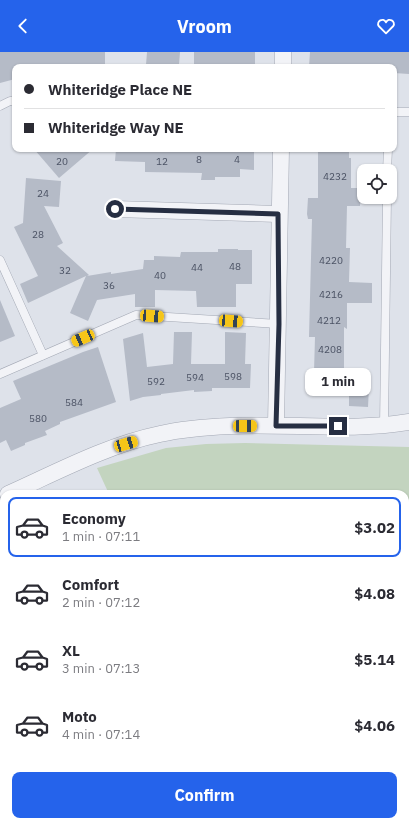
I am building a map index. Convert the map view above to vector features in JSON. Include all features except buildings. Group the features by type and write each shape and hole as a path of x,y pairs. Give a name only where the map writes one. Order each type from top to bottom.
{"street":[{"path":"283,52 283,64"},
{"path":"276,426 279,324 278,214 281,152"},
{"path":"115,209 278,214"},
{"path":"17,490 77,462 126,444 161,434 229,426 384,426 409,422"}],"lane":[{"path":"0,106 12,101"},
{"path":"397,112 409,112"},
{"path":"387,164 388,152"},
{"path":"384,426 387,204"},
{"path":"0,260 43,355"},
{"path":"0,374 136,315 279,324"}],"green space":[{"path":"245,443 409,447 409,490 107,490 97,468 166,448 206,444"}],"route":[{"path":"115,209 278,214 279,324 276,426 338,426"}]}
